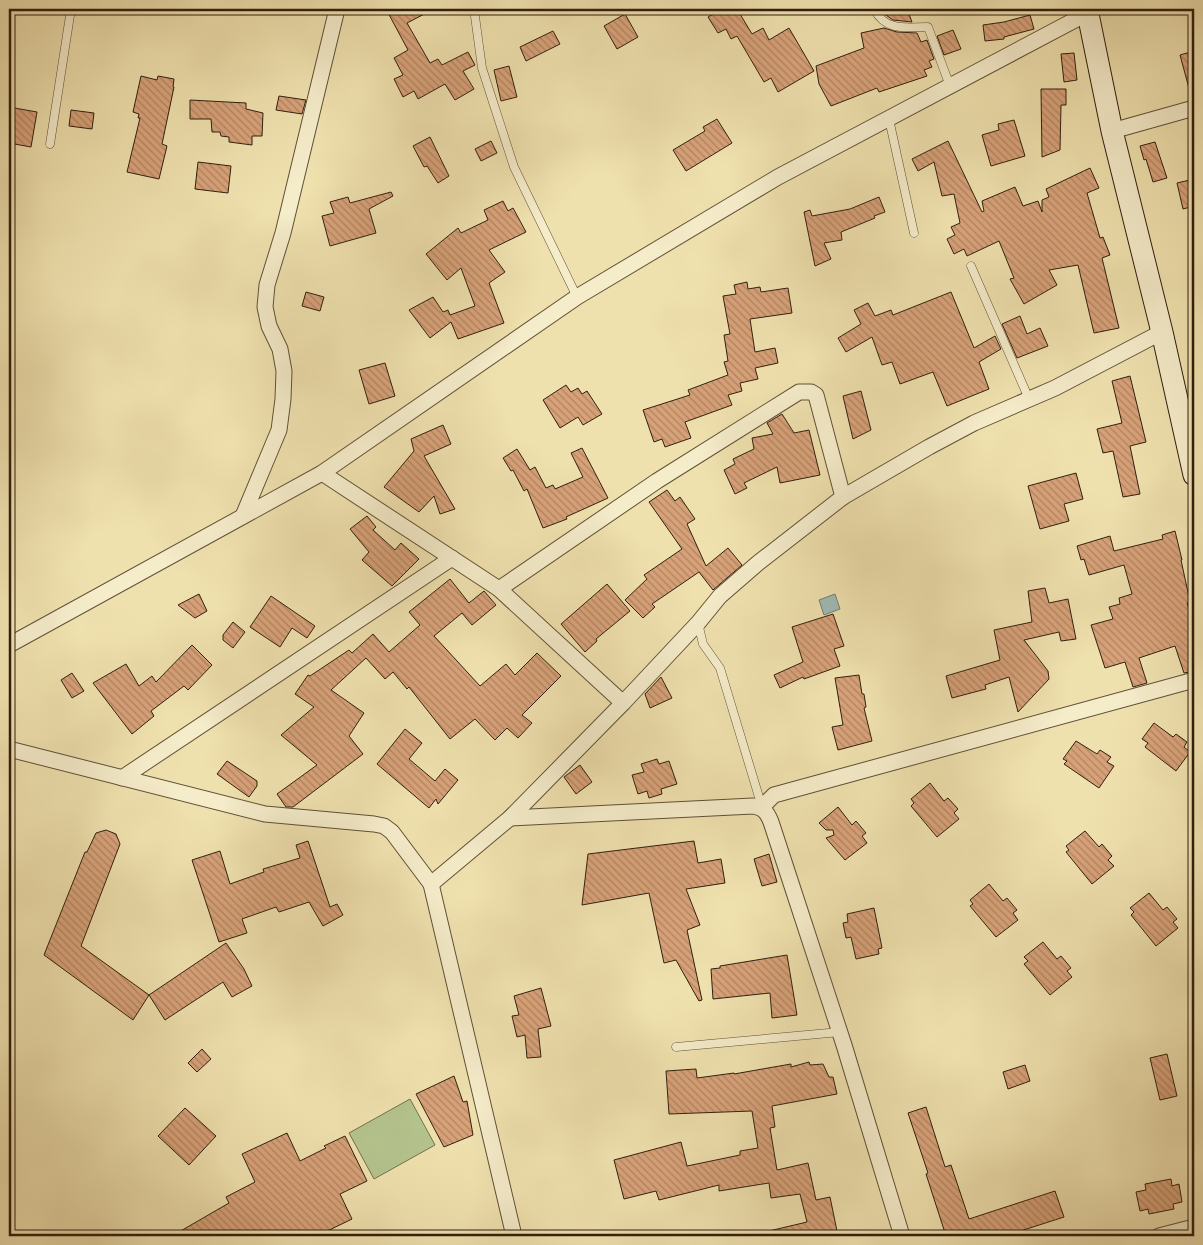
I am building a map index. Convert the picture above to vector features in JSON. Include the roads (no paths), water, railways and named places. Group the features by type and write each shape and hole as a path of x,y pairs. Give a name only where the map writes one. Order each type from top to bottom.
{"street":[{"path":"243,516 279,430 284,371 280,349 269,326 265,307 267,285 283,233 334,9"},
{"path":"9,646 322,473 576,297 778,177 1087,11 1112,131 1162,332 1194,475"},
{"path":"1112,131 1194,108"},
{"path":"431,884 510,818 623,703 698,623 720,596 758,563 843,497 930,446 974,423 1055,388 1162,332"},
{"path":"499,589 657,481 799,392 811,392 816,396 843,497"},
{"path":"322,473 499,589 623,703"},
{"path":"122,778 452,558"},
{"path":"762,807 774,795 1194,680"},
{"path":"9,749 266,814 384,826 392,832 431,884 514,1236"},
{"path":"510,818 762,807 771,822 840,1032 902,1236"},
{"path":"1160,1236 1194,1227"}],"lane":[{"path":"50,144 71,9"},
{"path":"474,9 482,68 514,167 576,297"},
{"path":"874,9 878,16 894,27 928,27 950,86"},
{"path":"889,119 914,233"},
{"path":"971,266 1029,399"},
{"path":"698,623 703,644 720,668 762,807"},
{"path":"676,1047 840,1032"}],"water":[{"path":"835,594 840,609 824,615 819,600"}]}
